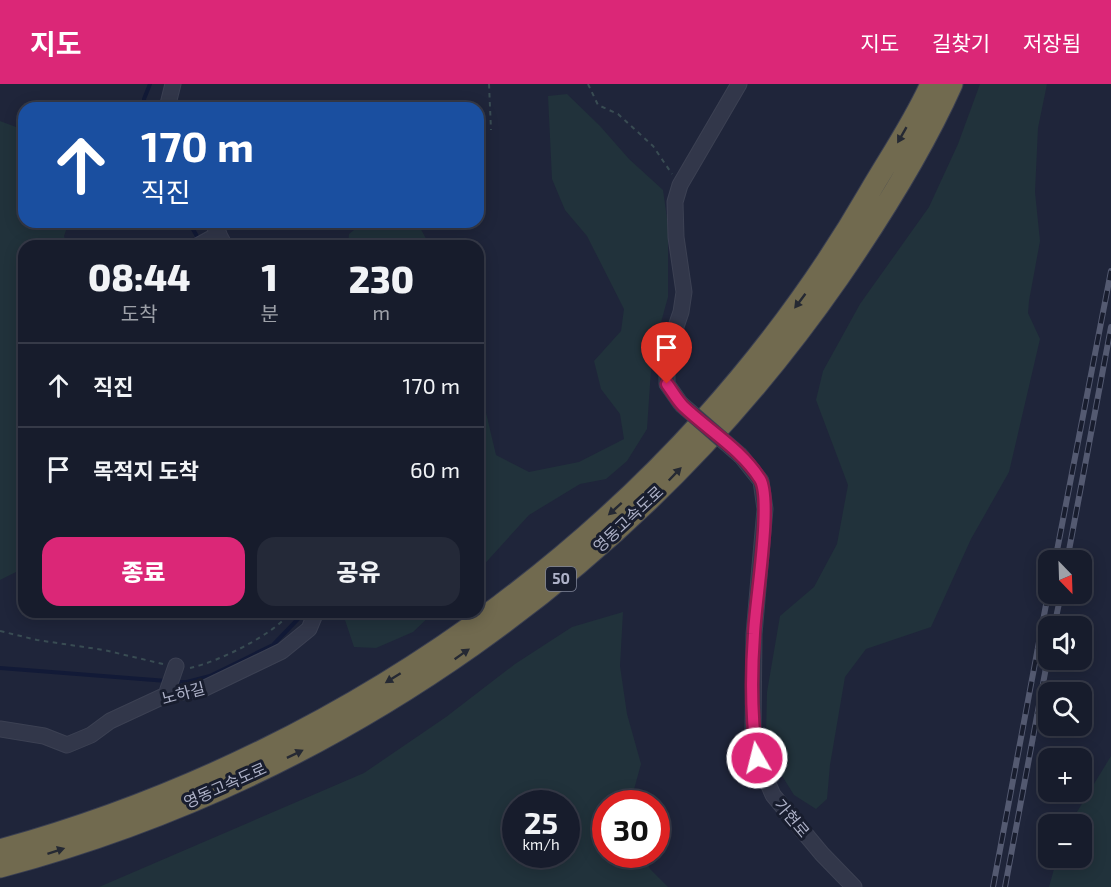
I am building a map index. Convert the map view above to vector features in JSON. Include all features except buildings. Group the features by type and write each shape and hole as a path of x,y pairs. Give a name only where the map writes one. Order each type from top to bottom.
{"highway":[{"name":"영동고속도로","path":"484,617 518,593 626,499 677,447 764,347 804,296 845,234 931,84"},
{"name":"영동고속도로","path":"0,867 52,853 152,817 304,749 386,703 457,658 525,609 590,556 649,501 705,443 751,392 806,324 866,239 910,165 952,84"},
{"name":"영동고속도로","path":"0,850 105,817 262,752 331,716 379,687 483,618"}],"street":[{"path":"168,102 173,84"},
{"path":"681,185 739,84"},
{"name":"가현로","path":"681,185 675,202 676,237 684,292 681,312 667,352 667,384 681,404 741,456 761,481 765,509 754,634 753,729 757,758 773,795 822,854 854,887"},
{"name":"노하길","path":"0,729 44,736 67,745 91,735 110,722 167,692 205,688 282,651 309,629 314,618"},
{"path":"167,692 175,670"}],"path":[{"path":"489,84 491,130"},
{"path":"588,84 598,105 618,114 653,146 681,185"},
{"path":"0,631 37,640 105,650 175,670 220,658 266,634 286,618"}],"shaded area":[{"path":"980,84 1047,84 1038,128 1035,192 1040,241 1028,313 1040,339 1009,472 971,539 931,627 866,649 845,677 830,765 827,799 816,809 794,795 779,771 766,735 767,692 780,616 814,587 837,544 848,485 816,400 823,371 860,304 929,207 958,144"},
{"path":"567,94 629,159 663,190 668,225 668,297 652,355 647,429 627,461 606,479 580,484 529,515 484,564 484,404 496,455 529,472 579,462 624,439 620,414 601,389 594,361 621,331 624,309 587,236 565,210 552,179 548,96"},
{"path":"0,121 18,128 18,228 67,228 65,240 18,240 18,571 0,580"},
{"path":"356,228 420,228 427,240 348,240 349,234"},
{"path":"623,612 620,666 627,714 641,764 634,790 592,790 592,868 650,868 668,887 99,887 364,773 446,717 515,664 572,627"},
{"path":"346,618 428,618 413,632 376,648 354,647"},
{"path":"1111,756 1111,887 1049,887 1054,868 1092,868 1092,814 1076,814 1083,802 1092,802 1092,787"}],"waterway":[{"path":"144,102 150,84"},
{"path":"192,228 199,240"},
{"path":"174,682 187,682 210,676 273,645 298,618"},
{"path":"0,668 167,681"}],"railway":[{"path":"1057,550 1111,271"},
{"path":"1069,550 1111,327"},
{"path":"993,887 1046,604"},
{"path":"1056,616 1059,604"},
{"path":"1005,887 1046,670"}],"route":[{"path":"667,384 681,404 741,456 761,481 765,509 754,634 753,691 753,729 757,758"}]}
